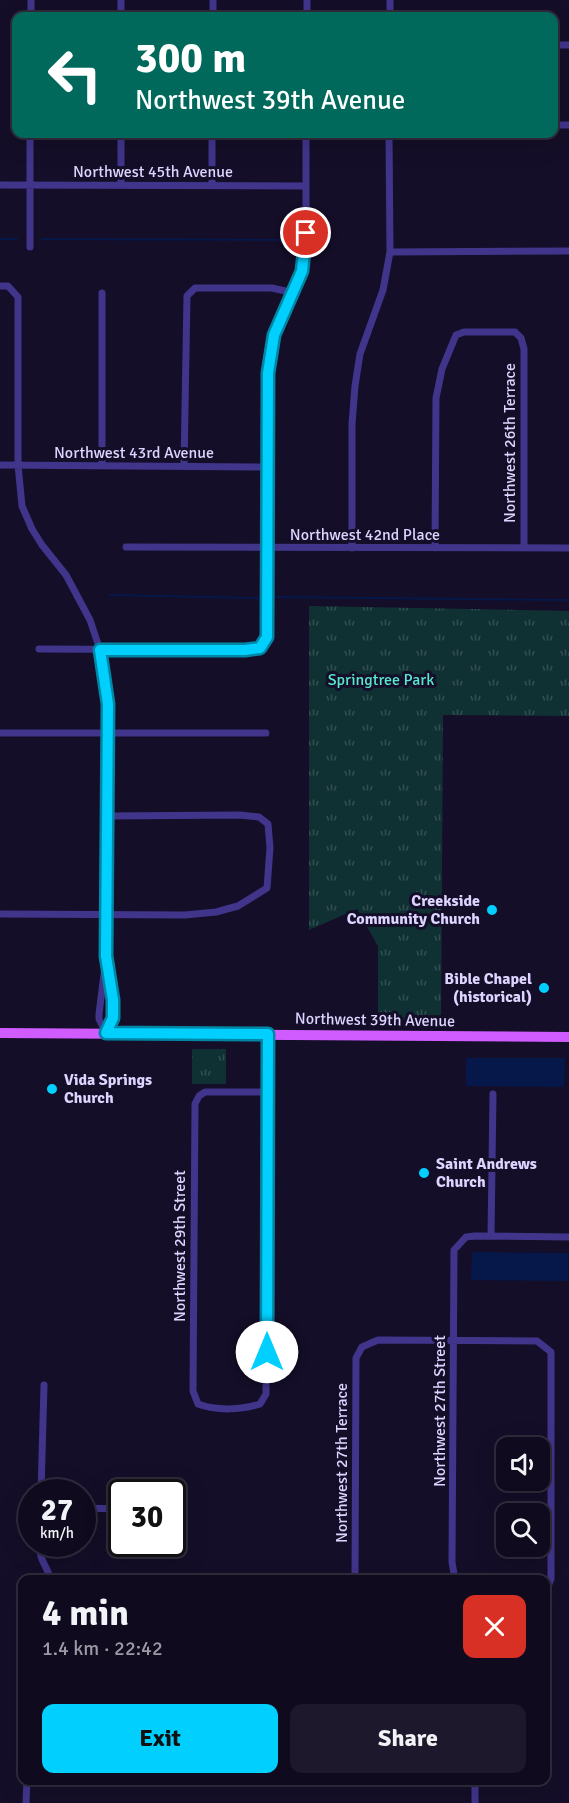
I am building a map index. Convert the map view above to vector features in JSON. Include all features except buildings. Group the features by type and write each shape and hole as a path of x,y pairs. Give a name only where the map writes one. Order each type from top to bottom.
{"main road":[{"name":"Northwest 39th Avenue","path":"0,1032 569,1037"}],"street":[{"path":"30,138 30,247"},
{"path":"121,138 121,185"},
{"path":"212,138 212,185"},
{"path":"39,649 245,650 260,648 267,637 268,373 274,335 302,271 306,247 306,138"},
{"path":"352,548 352,424 355,386 363,344 383,290 390,252 389,138"},
{"name":"Northwest 45th Avenue","path":"0,185 306,186"},
{"path":"390,252 569,251"},
{"path":"4,286 18,297 18,465 22,506 32,529 66,575 90,620 100,650 106,687 108,733 106,956 113,1000 113,1018 106,1033"},
{"path":"184,466 187,296 195,288 272,288 294,293"},
{"path":"102,293 102,466"},
{"name":"Northwest 26th Terrace","path":"435,548 436,398 442,369 456,335 464,332 514,332 521,338 524,349 524,548"},
{"name":"Northwest 43rd Avenue","path":"0,465 268,467"},
{"name":"Northwest 42nd Place","path":"126,547 569,548"},
{"path":"0,733 266,733"},
{"path":"0,914 185,915 216,912 238,906 267,888 270,848 268,824 259,817 240,815 108,816"},
{"path":"106,956 99,1014 106,1033"},
{"path":"268,1034 268,1092"},
{"name":"Northwest 29th Street","path":"205,1092 268,1092 266,1394 260,1404 248,1408 207,1408 198,1404 193,1391 195,1104 199,1096 205,1092"},
{"path":"493,1094 491,1236 569,1237"},
{"name":"Northwest 27th Street","path":"454,1575 452,1562 453,1257 454,1250 466,1237 491,1236"},
{"name":"Northwest 27th Terrace","path":"355,1575 356,1358 362,1347 378,1340 454,1340"},
{"path":"454,1340 537,1341 551,1352 550,1581"},
{"path":"41,1479 44,1385"},
{"path":"39,1557 50,1575"},
{"path":"26,1803 27,1785"},
{"path":"475,1785 475,1803"}],"green space":[{"name":"Springtree Park","path":"309,606 569,611 569,716 443,715 441,1020 378,1019 378,946 357,909 309,930"},
{"path":"192,1049 226,1049 226,1084 192,1084"}],"water":[{"path":"466,1058 565,1058 564,1087 466,1086"},
{"path":"472,1252 568,1253 568,1281 471,1280"}],"waterway":[{"path":"0,239 17,239"},
{"path":"42,239 289,240"},
{"path":"110,595 258,598"},
{"path":"276,597 569,600"}],"place":[{"name":"Creekside Community Church","path":"492,910"},
{"name":"Bible Chapel (historical)","path":"544,988"},
{"name":"Vida Springs Church","path":"52,1089"},
{"name":"Saint Andrews Church","path":"424,1173"}],"route":[{"path":"267,1352 268,1034 106,1033 113,1018 113,1000 106,956 108,704 100,650 245,650 260,648 267,637 268,373 274,335 302,271 306,233"}]}
